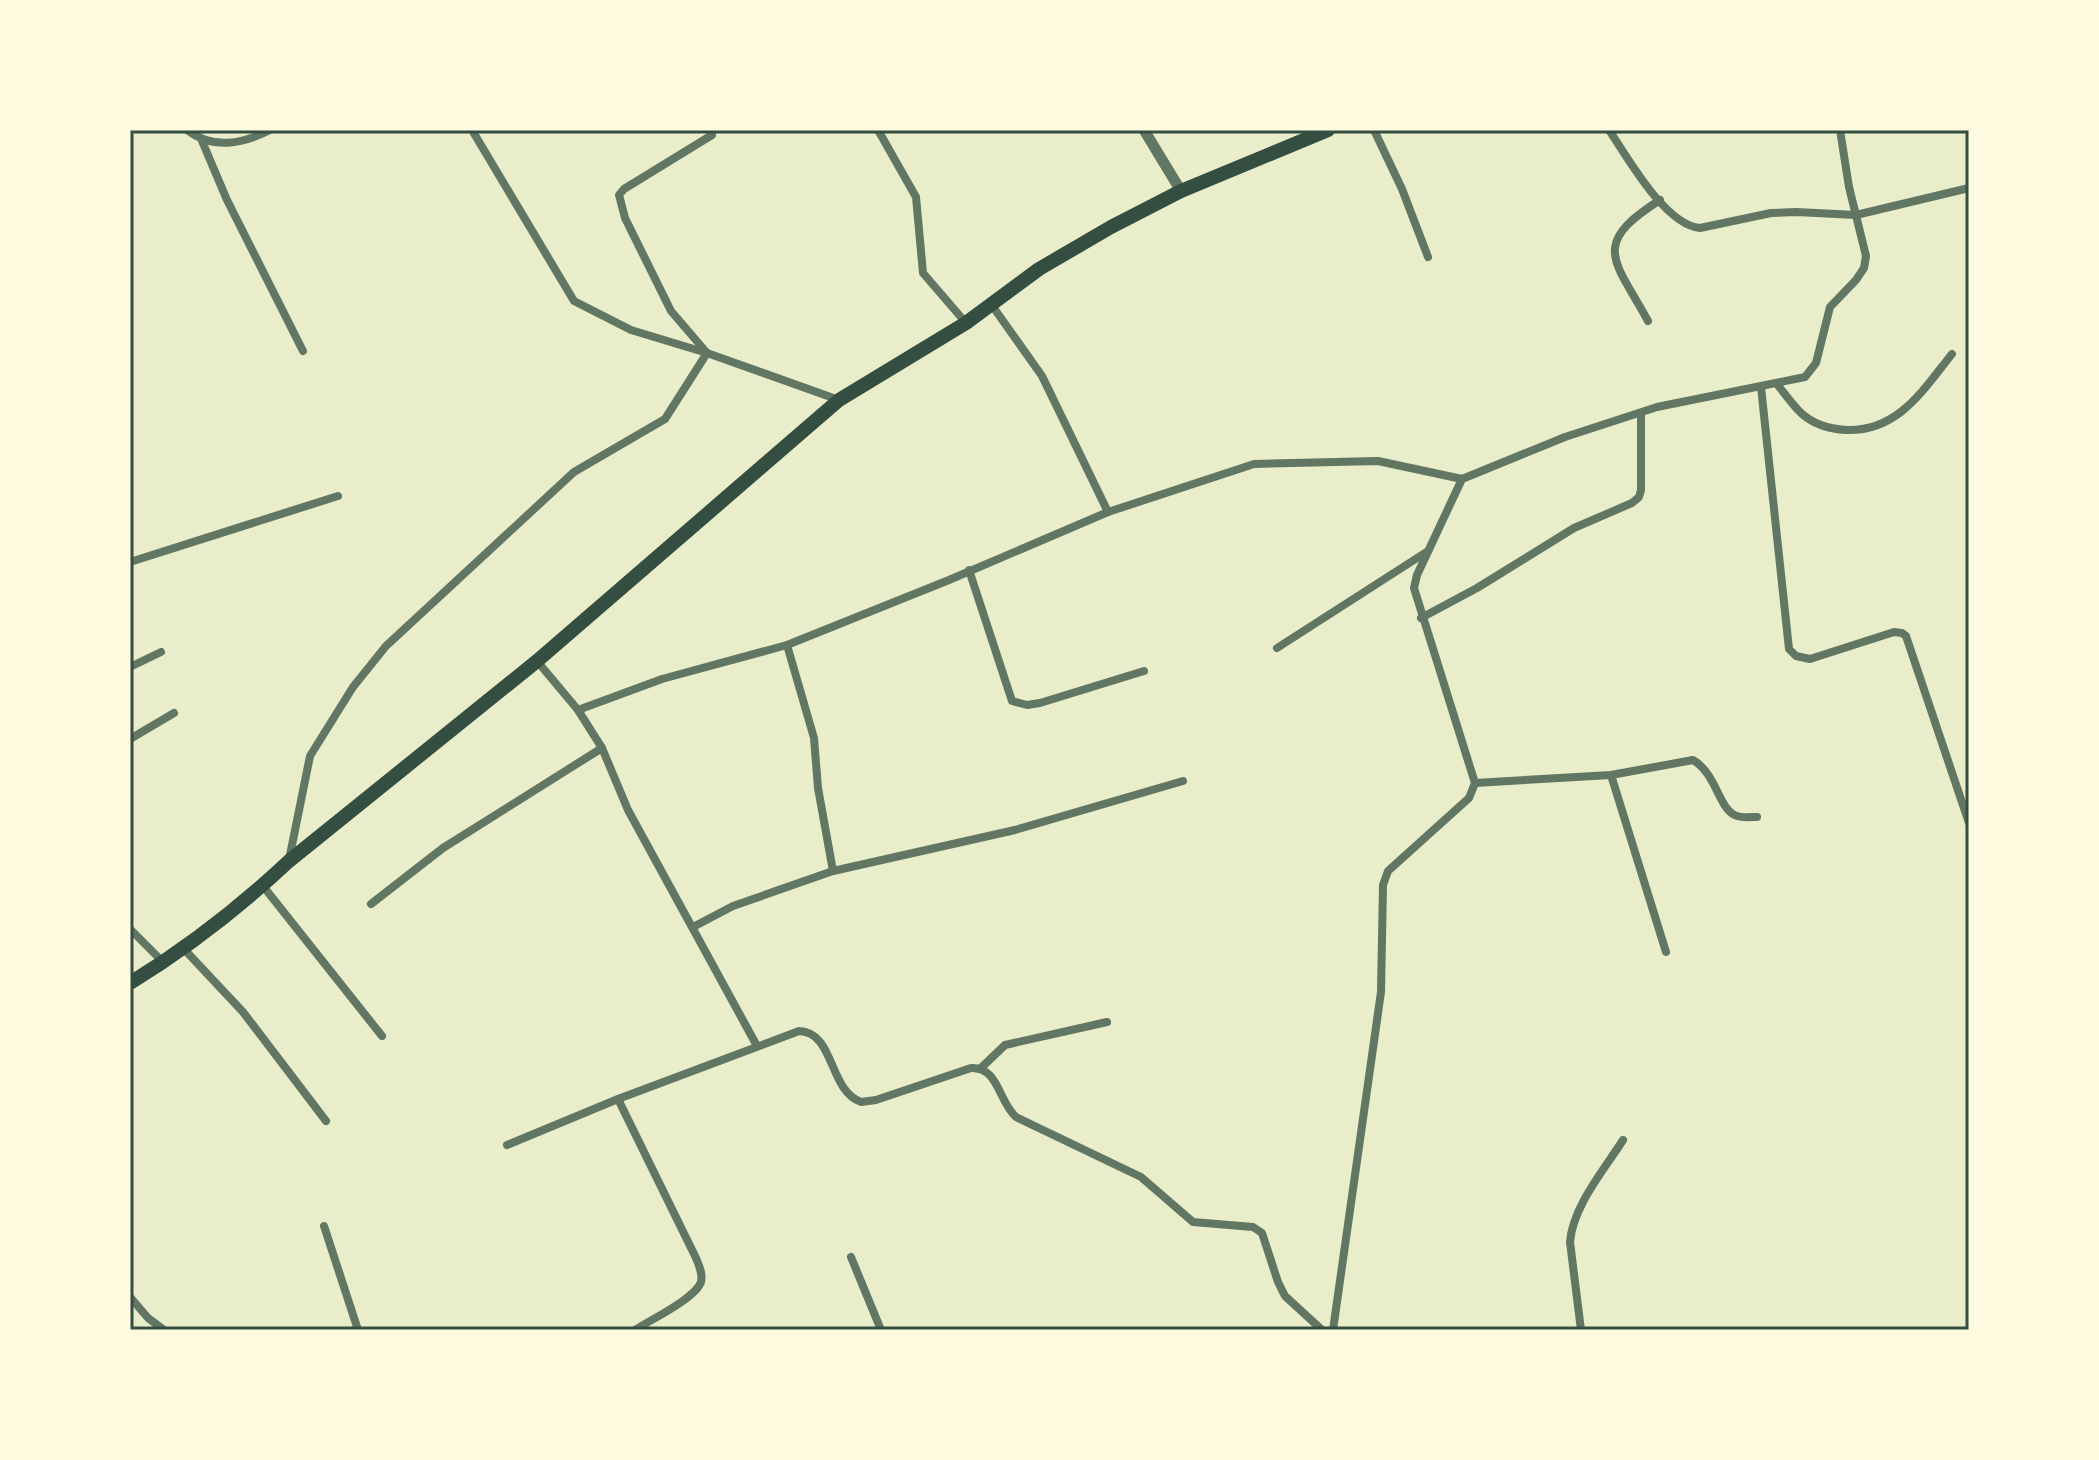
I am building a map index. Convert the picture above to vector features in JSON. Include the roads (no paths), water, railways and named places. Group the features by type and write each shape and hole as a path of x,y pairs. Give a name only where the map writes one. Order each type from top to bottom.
{"main road":[{"path":"130,983 183,948 263,886 289,861 537,661 839,400 966,323 1039,269 1111,227 1181,191 1328,130"}],"street":[{"path":"187,130 202,141 224,144 270,130"},
{"path":"472,130 574,301 631,330 707,353 839,400"},
{"path":"878,130 916,197 923,273 966,323"},
{"path":"1144,130 1181,191"},
{"path":"1374,130 1402,189 1428,257"},
{"path":"1609,130 1675,218 1690,227 1700,228 1771,213 1856,215 1969,188"},
{"path":"578,710 662,679 787,645 1108,512 1254,464 1378,461 1462,479 1565,437 1641,413 1687,400 1796,381 1810,372 1816,363 1830,307 1864,268 1866,256 1840,130"},
{"path":"707,353 671,311 625,218 619,195 712,135"},
{"path":"202,141 227,200 303,351"},
{"path":"1648,321 1616,260 1614,249 1622,229 1634,216 1660,200"},
{"path":"991,304 1042,376 1108,512"},
{"path":"289,861 310,756 353,687 386,646 574,472 665,419 707,353"},
{"path":"1777,384 1803,414 1822,426 1861,430 1883,425 1904,410 1952,354"},
{"path":"1761,387 1789,649 1796,656 1810,659 1894,632 1906,636 1969,823"},
{"path":"1421,618 1477,588 1562,535 1639,497 1641,413"},
{"path":"1333,1330 1381,992 1383,885 1388,871 1469,798 1475,783 1414,588 1417,575 1462,479"},
{"path":"130,562 338,496"},
{"path":"1277,648 1429,551"},
{"path":"969,570 1012,701 1027,705 1040,703 1144,671"},
{"path":"787,645 814,738 818,788 833,871"},
{"path":"130,667 161,652"},
{"path":"537,661 578,710 602,748 628,810 757,1046"},
{"path":"130,739 174,713"},
{"path":"371,904 443,848 532,795 602,748"},
{"path":"1475,783 1611,775 1693,760 1711,776 1726,809 1738,816 1757,817"},
{"path":"1611,775 1666,952"},
{"path":"693,927 733,906 833,871 1015,830 1183,781"},
{"path":"263,886 382,1036"},
{"path":"130,929 163,962"},
{"path":"183,948 243,1012 326,1121"},
{"path":"981,1068 997,1051 1015,1042 1107,1022"},
{"path":"507,1145 618,1099 799,1031 808,1031 822,1043 844,1091 861,1102 876,1100 971,1068 981,1068 988,1072 1004,1103 1016,1117 1141,1177 1193,1222 1253,1227 1262,1233 1285,1296 1322,1330"},
{"path":"618,1099 696,1258 702,1278 700,1286 688,1297 635,1330"},
{"path":"1581,1330 1571,1231 1578,1213 1623,1140"},
{"path":"324,1226 358,1330"},
{"path":"851,1257 881,1330"},
{"path":"130,1297 148,1318 164,1330"}]}
